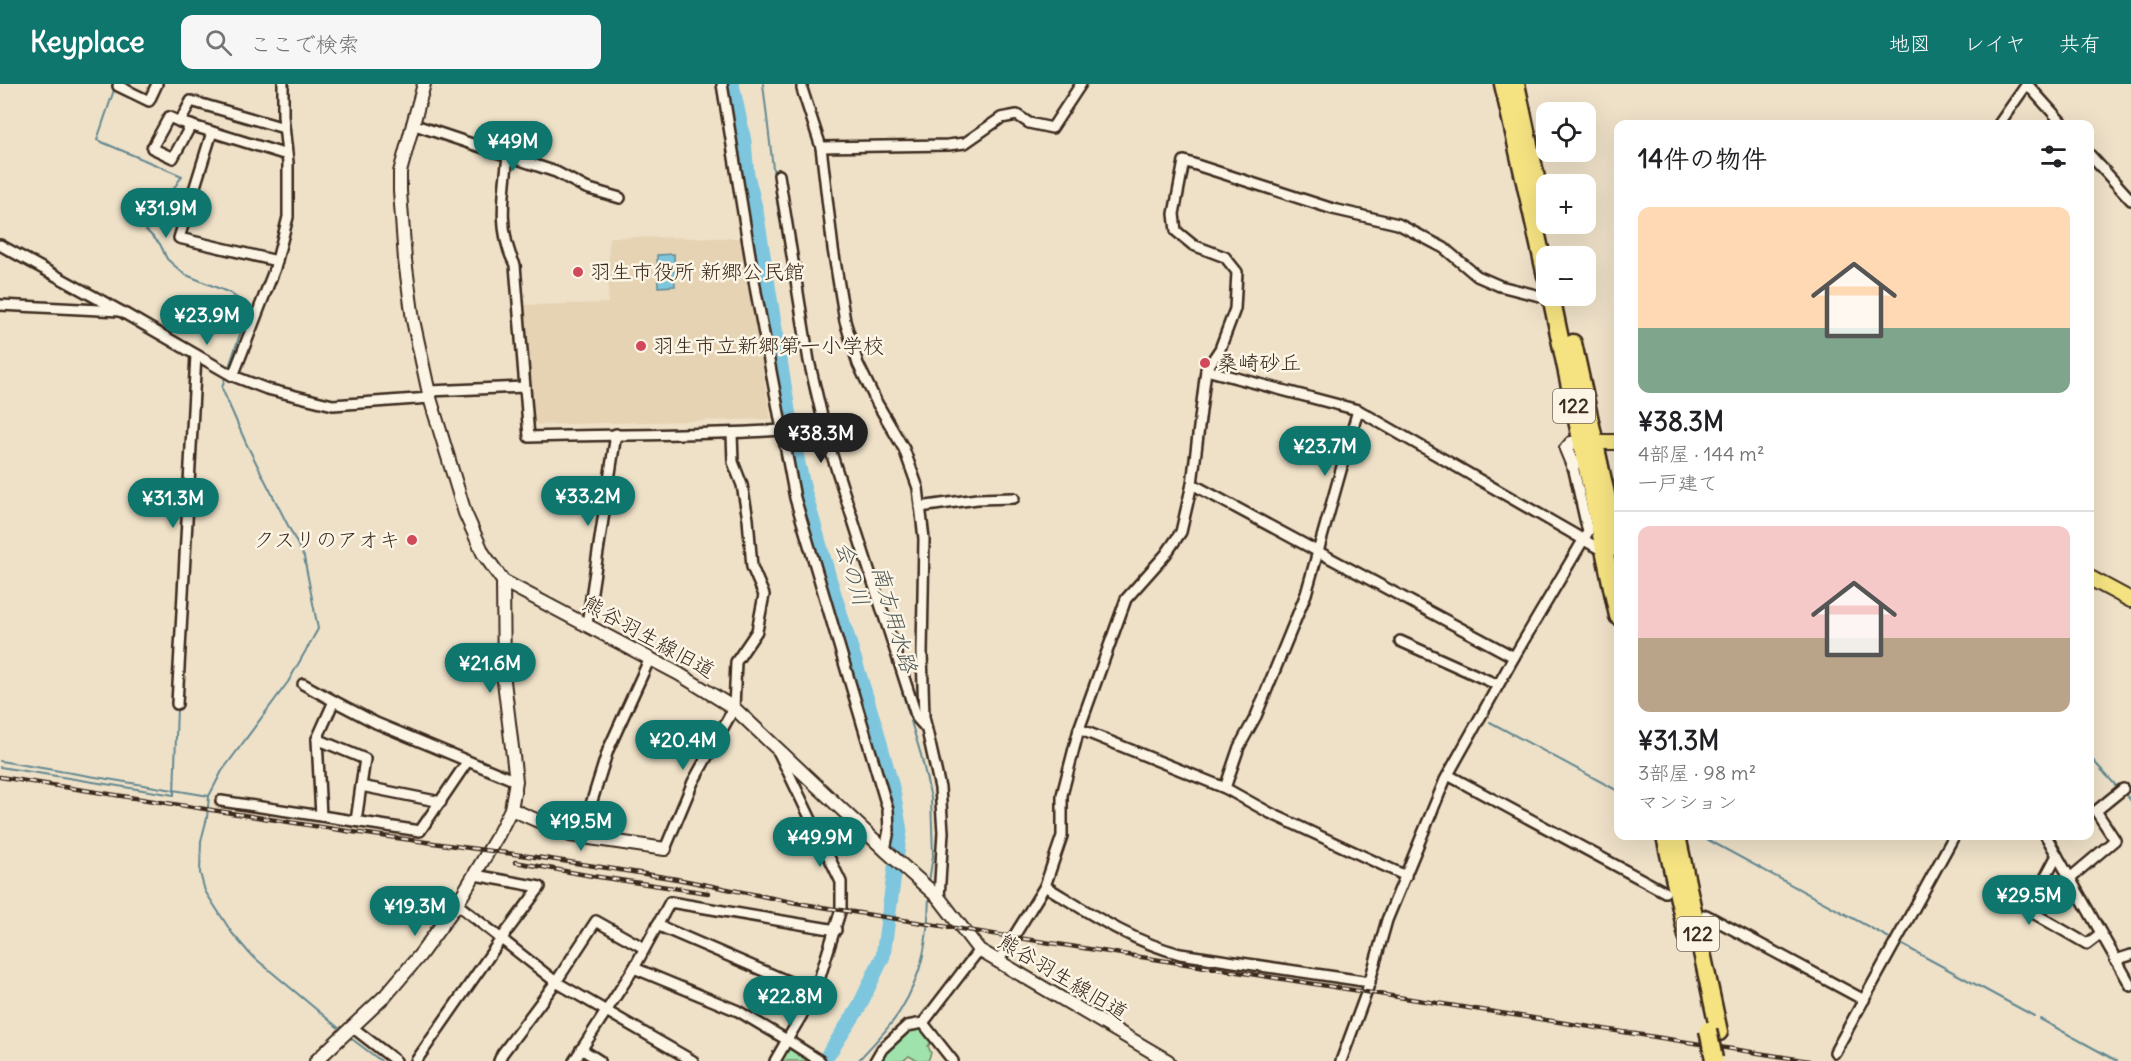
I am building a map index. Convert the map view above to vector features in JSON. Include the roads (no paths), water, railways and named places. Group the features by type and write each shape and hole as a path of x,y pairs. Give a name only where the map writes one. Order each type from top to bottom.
{"highway":[{"path":"1503,84 1539,246"},
{"path":"1516,84 1552,246"},
{"name":"122","path":"1557,306 1612,551 1614,573"},
{"name":"122","path":"1666,840 1713,1031"},
{"name":"122","path":"1678,840 1718,1060"}],"main road":[{"path":"1588,442 1614,442"},
{"path":"2094,580 2130,596"}],"street":[{"path":"118,84 148,101 157,84"},
{"path":"233,376 277,261 288,217 283,84"},
{"name":"熊谷羽生線旧道","path":"424,84 400,172 413,320 429,395 471,530 483,553 503,581 650,658 734,708 939,898 979,950 1168,1061"},
{"path":"722,84 756,292 795,498 888,810 889,830 885,850"},
{"path":"802,84 821,147 833,249 845,321 858,364 877,404 904,449 918,488 924,539 922,653 924,717 940,788 943,832 939,898"},
{"path":"821,147 965,143 1001,118 1017,116 1029,123 1052,128 1081,84"},
{"path":"2002,120 2027,84 2059,120"},
{"path":"180,122 190,101 284,128"},
{"path":"190,125 173,158 152,148 169,117 287,155"},
{"path":"412,124 556,172 586,188 620,198"},
{"path":"212,132 179,238 277,261"},
{"path":"508,156 502,205 508,251 515,265 529,437 732,434 783,430"},
{"path":"2094,159 2131,200"},
{"path":"998,962 1045,886 1062,836 1062,795 1078,729 1126,599 1166,554 1181,532 1192,484 1206,370 1220,349 1235,309 1237,272 1225,257 1193,245 1176,231 1174,214 1184,161 1333,209 1398,224 1444,248 1477,276 1500,286 1536,293"},
{"path":"778,175 809,361 829,446 917,718 927,729"},
{"path":"0,245 233,376 267,389 333,405 525,387"},
{"path":"0,305 122,312"},
{"path":"177,704 196,355"},
{"path":"1206,370 1358,410 1583,541 1612,551"},
{"path":"1225,788 1239,747 1256,717 1306,594 1358,410"},
{"path":"587,624 616,434"},
{"path":"511,809 559,831 665,849 693,782 734,708 736,662 757,631 764,595 752,567 748,519 742,485 733,462 732,434"},
{"path":"1341,1061 1370,982 1387,920 1448,775 1588,532 1573,466 1566,448 1571,443 1588,442"},
{"path":"1192,484 1514,657"},
{"path":"920,507 1014,498"},
{"path":"316,1061 401,978 457,904 511,809 516,781 504,681 503,581"},
{"path":"1400,641 1498,685"},
{"path":"581,836 608,750 650,658"},
{"path":"303,684 376,723 516,781"},
{"path":"321,816 317,739 333,701"},
{"path":"1078,729 1225,788 1270,813 1406,876"},
{"path":"317,739 365,759 356,822"},
{"path":"775,1061 815,993 836,930 841,909 842,882 777,749"},
{"path":"221,801 420,831 467,762"},
{"path":"1448,775 1665,892"},
{"path":"361,786 441,802"},
{"path":"2070,878 2115,840 2096,811 2123,789"},
{"path":"1835,1052 1952,840"},
{"path":"2049,840 2131,986"},
{"path":"2058,855 2028,910 2087,944 2100,934"},
{"path":"416,1061 540,887 475,875"},
{"path":"1045,886 1126,934 1163,949 1190,956 1370,982"},
{"path":"574,1061 634,968 670,902 836,930"},
{"path":"457,904 556,982 693,1061"},
{"path":"1706,915 1864,1000"},
{"path":"499,1061 556,982 596,921 645,948"},
{"path":"657,925 815,993"},
{"path":"875,1061 882,1049 907,1026 923,1023 979,950"},
{"path":"2115,960 2131,955"},
{"path":"634,968 738,1011 819,1060"},
{"path":"923,1023 953,1061"},
{"path":"352,1027 396,1061"},
{"path":"581,1049 600,1061"}],"water":[{"path":"674,254 675,286 658,287 657,255"}],"waterway":[{"name":"会の川","path":"732,84 744,141 747,175 756,211 793,441 804,490 877,732 893,791 900,831 883,956 858,1009 824,1061"},
{"name":"南方用水路","path":"763,84 777,202 794,298"},
{"path":"115,87 97,140 182,176 146,230 160,244 167,259 184,274 230,293 249,307 228,370"},
{"name":"南方用水路","path":"806,368 810,392 833,473"},
{"path":"226,375 222,388 224,393 246,443 304,557 318,629 288,682 222,771 209,796 207,818 201,841 200,873 205,891 232,933 250,954 341,1030"},
{"name":"南方用水路","path":"887,641 921,755 931,798 933,856 929,881"},
{"path":"0,767 174,795 177,707"},
{"path":"1490,722 1614,789"},
{"path":"0,761 209,796"},
{"path":"2094,761 2118,788"},
{"path":"2127,796 2131,801"},
{"path":"1709,840 1893,940"},
{"name":"南方用水路","path":"858,1061 896,1018 915,983 926,940 929,894"},
{"path":"1899,943 2034,1016"},
{"path":"2040,1019 2117,1061"},
{"path":"348,1036 381,1061"}],"railway":[{"path":"0,777 353,832 550,859 677,879 797,903 884,917 1809,1061"},
{"path":"515,862 708,893"}],"place":[{"name":"羽生市役所 新郷公民館","path":"578,272"},
{"name":"羽生市立新郷第一小学校","path":"641,346"},
{"name":"桑崎砂丘","path":"1205,363"},
{"name":"クスリのアオキ","path":"412,540"}]}
